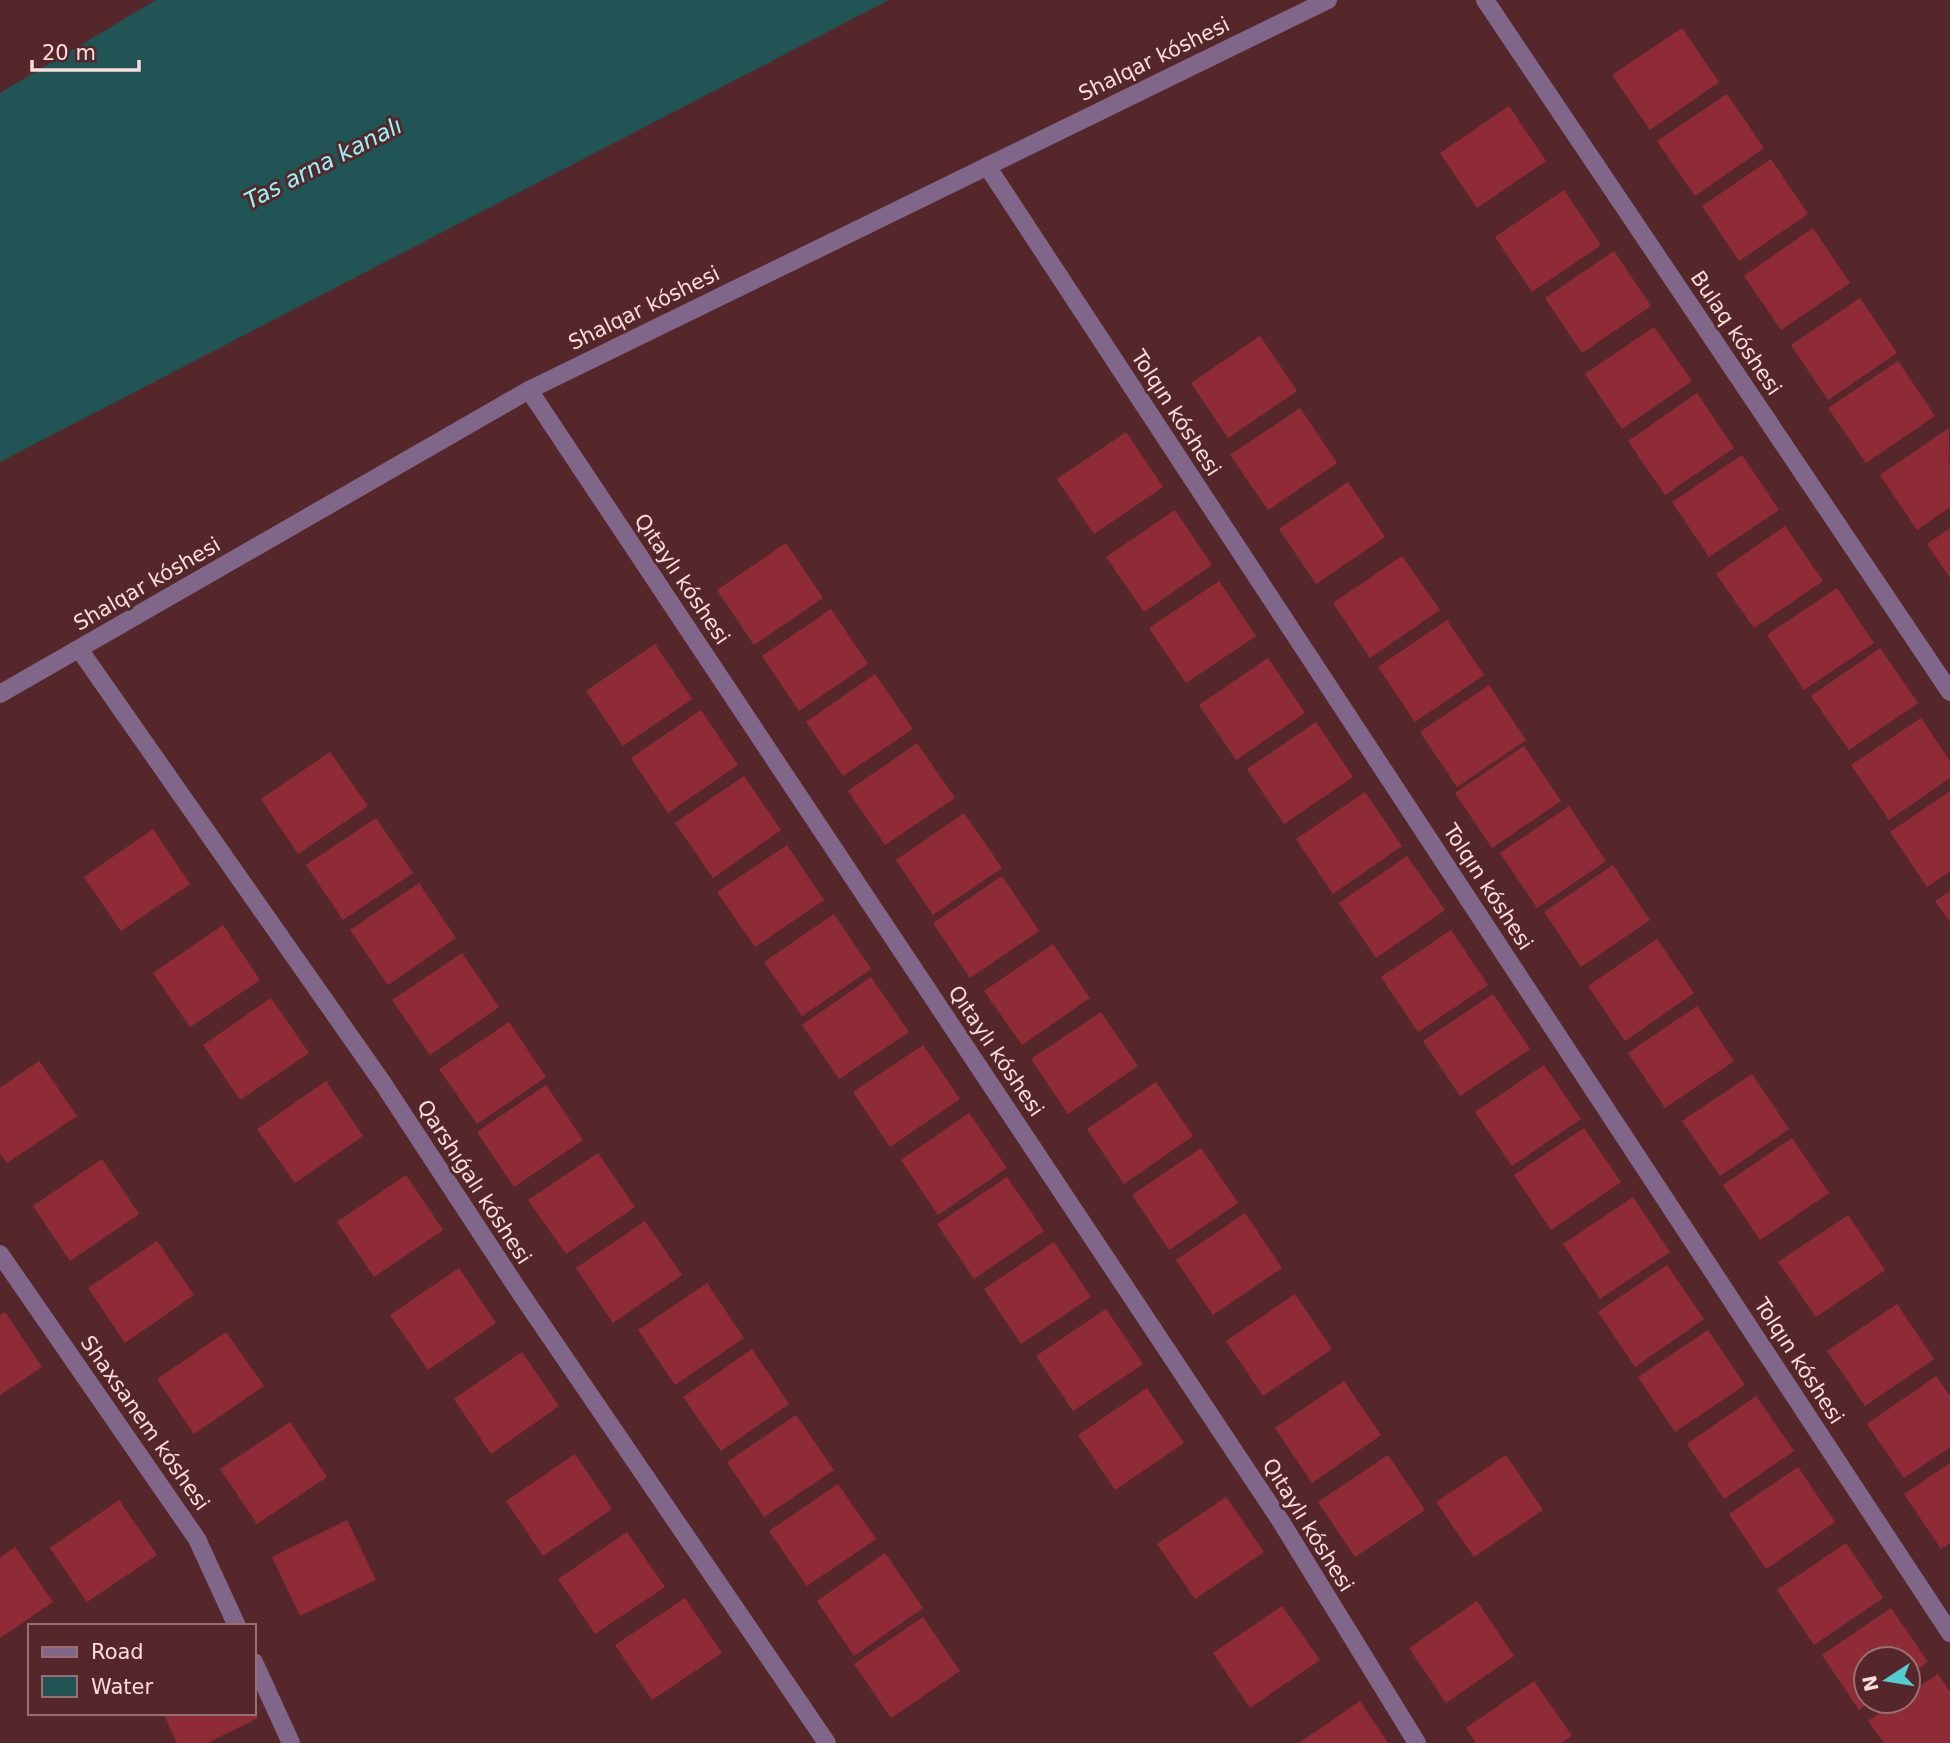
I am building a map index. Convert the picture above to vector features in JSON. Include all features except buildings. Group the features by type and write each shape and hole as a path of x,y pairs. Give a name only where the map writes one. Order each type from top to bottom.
{"street":[{"name":"Shalqar kóshesi","path":"0,694 529,390 1328,0"},
{"name":"Bulaq kóshesi","path":"1485,0 1950,692"},
{"name":"Tolqın kóshesi","path":"987,166 1950,1633"},
{"name":"Qıtaylı kóshesi","path":"529,390 1280,1520 1417,1743"},
{"name":"Qarshıǵalı kóshesi","path":"79,649 382,1082 519,1291 827,1743"},
{"name":"Shaxsanem kóshesi","path":"0,1254 197,1539 236,1624"},
{"path":"256,1666 291,1743"}],"water":[{"name":"Tas arna kanalı","path":"156,0 889,0 0,462 0,93"}]}
